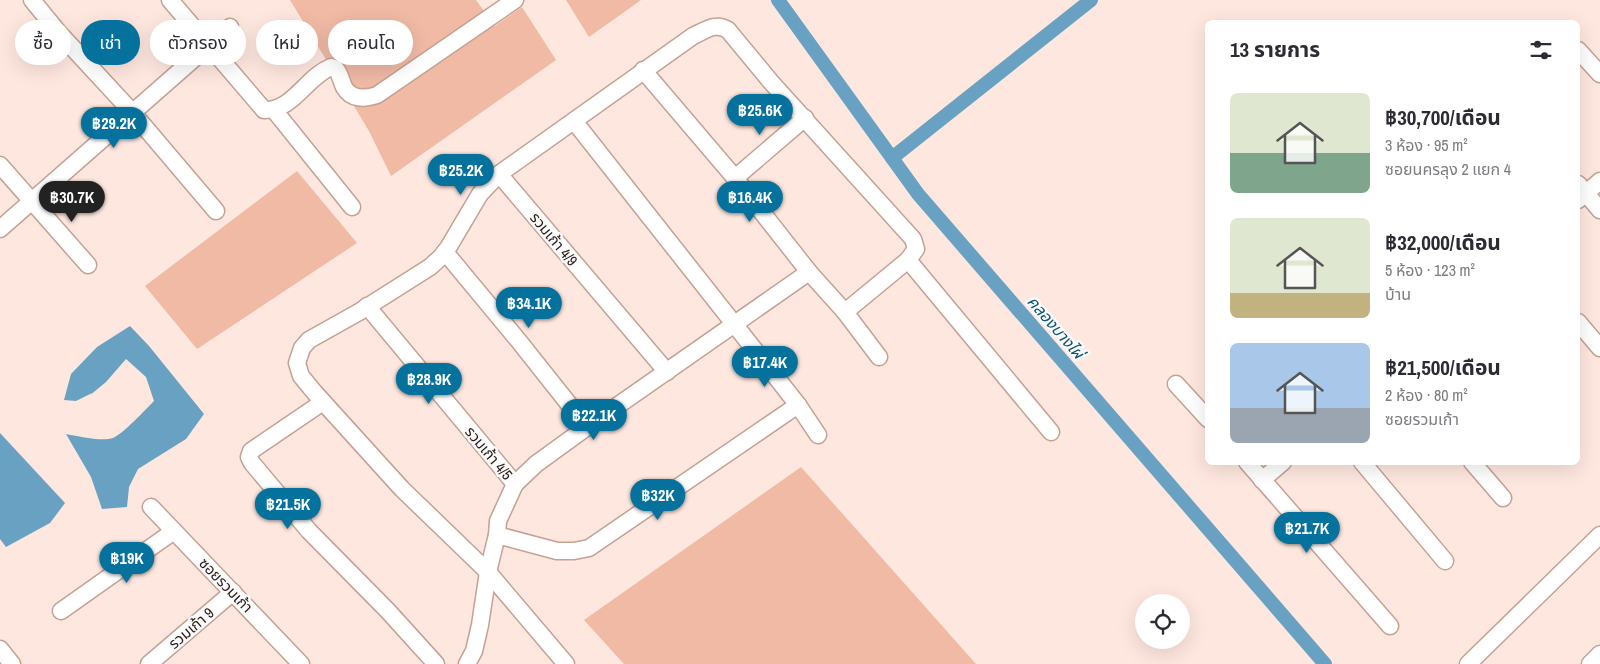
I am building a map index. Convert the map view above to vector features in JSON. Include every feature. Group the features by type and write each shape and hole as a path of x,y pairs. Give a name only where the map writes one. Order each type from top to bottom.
{"street":[{"path":"32,0 59,33 132,112 216,211"},
{"path":"170,0 187,20"},
{"path":"225,65 264,110 274,110 287,103 316,75 331,67 336,68 345,88 352,96 368,98 377,94 515,0"},
{"path":"566,664 488,572 402,489 301,376 297,363 298,355 302,348 309,340 430,266 445,252 480,194 499,174 693,36 722,25 913,239 916,249 908,260 845,312"},
{"path":"1580,52 1600,74"},
{"path":"0,229 187,65"},
{"path":"644,70 735,178 809,272 845,312 879,356"},
{"path":"274,110 352,207"},
{"path":"735,178 805,118"},
{"path":"574,121 798,404 818,435"},
{"path":"0,165 88,265"},
{"name":"รวมเก้า 4/9","path":"499,174 667,372"},
{"path":"1600,181 1580,192 1600,210"},
{"path":"445,252 587,426"},
{"path":"908,260 1051,432"},
{"path":"467,664 474,651 480,625 488,572 497,535 498,520 514,484 536,464 587,426 736,325 809,272"},
{"name":"รวมเก้า 4/5","path":"367,306 514,484"},
{"path":"1580,324 1600,348"},
{"path":"1176,384 1205,416"},
{"path":"323,402 251,451 249,457 309,531 436,664"},
{"path":"497,535 557,551 574,551 589,548 798,404"},
{"path":"1250,465 1390,626"},
{"path":"1262,480 1280,465"},
{"path":"1365,465 1445,561"},
{"path":"1475,465 1503,498"},
{"name":"ซอยรวมเก้า","path":"151,507 301,664"},
{"path":"61,611 174,531"},
{"path":"1468,664 1600,534"},
{"name":"รวมเก้า 9","path":"149,664 233,592"},
{"path":"0,649 12,664"},
{"path":"1590,664 1600,654"}],"shaded area":[{"path":"290,0 476,0 495,26 522,7 556,60 391,176 369,131 329,65 413,65 413,20 328,20 328,63 318,46 318,20 302,20"},
{"path":"566,0 641,0 589,37"},
{"path":"297,171 357,243 197,349 145,286"},
{"path":"801,467 976,664 624,664 584,620"}],"water":[{"path":"130,326 149,346 204,414 186,439 138,469 129,487 127,507 102,509 91,477 66,434 103,439 117,436 154,401 146,377 126,359 106,382 89,396 92,393 76,401 64,400 71,374 97,347"},
{"path":"0,433 65,503 50,523 6,547 0,539"}],"waterway":[{"name":"คลองบางไผ่","path":"778,0 918,194 1325,664"},
{"path":"892,158 1091,0"}]}
